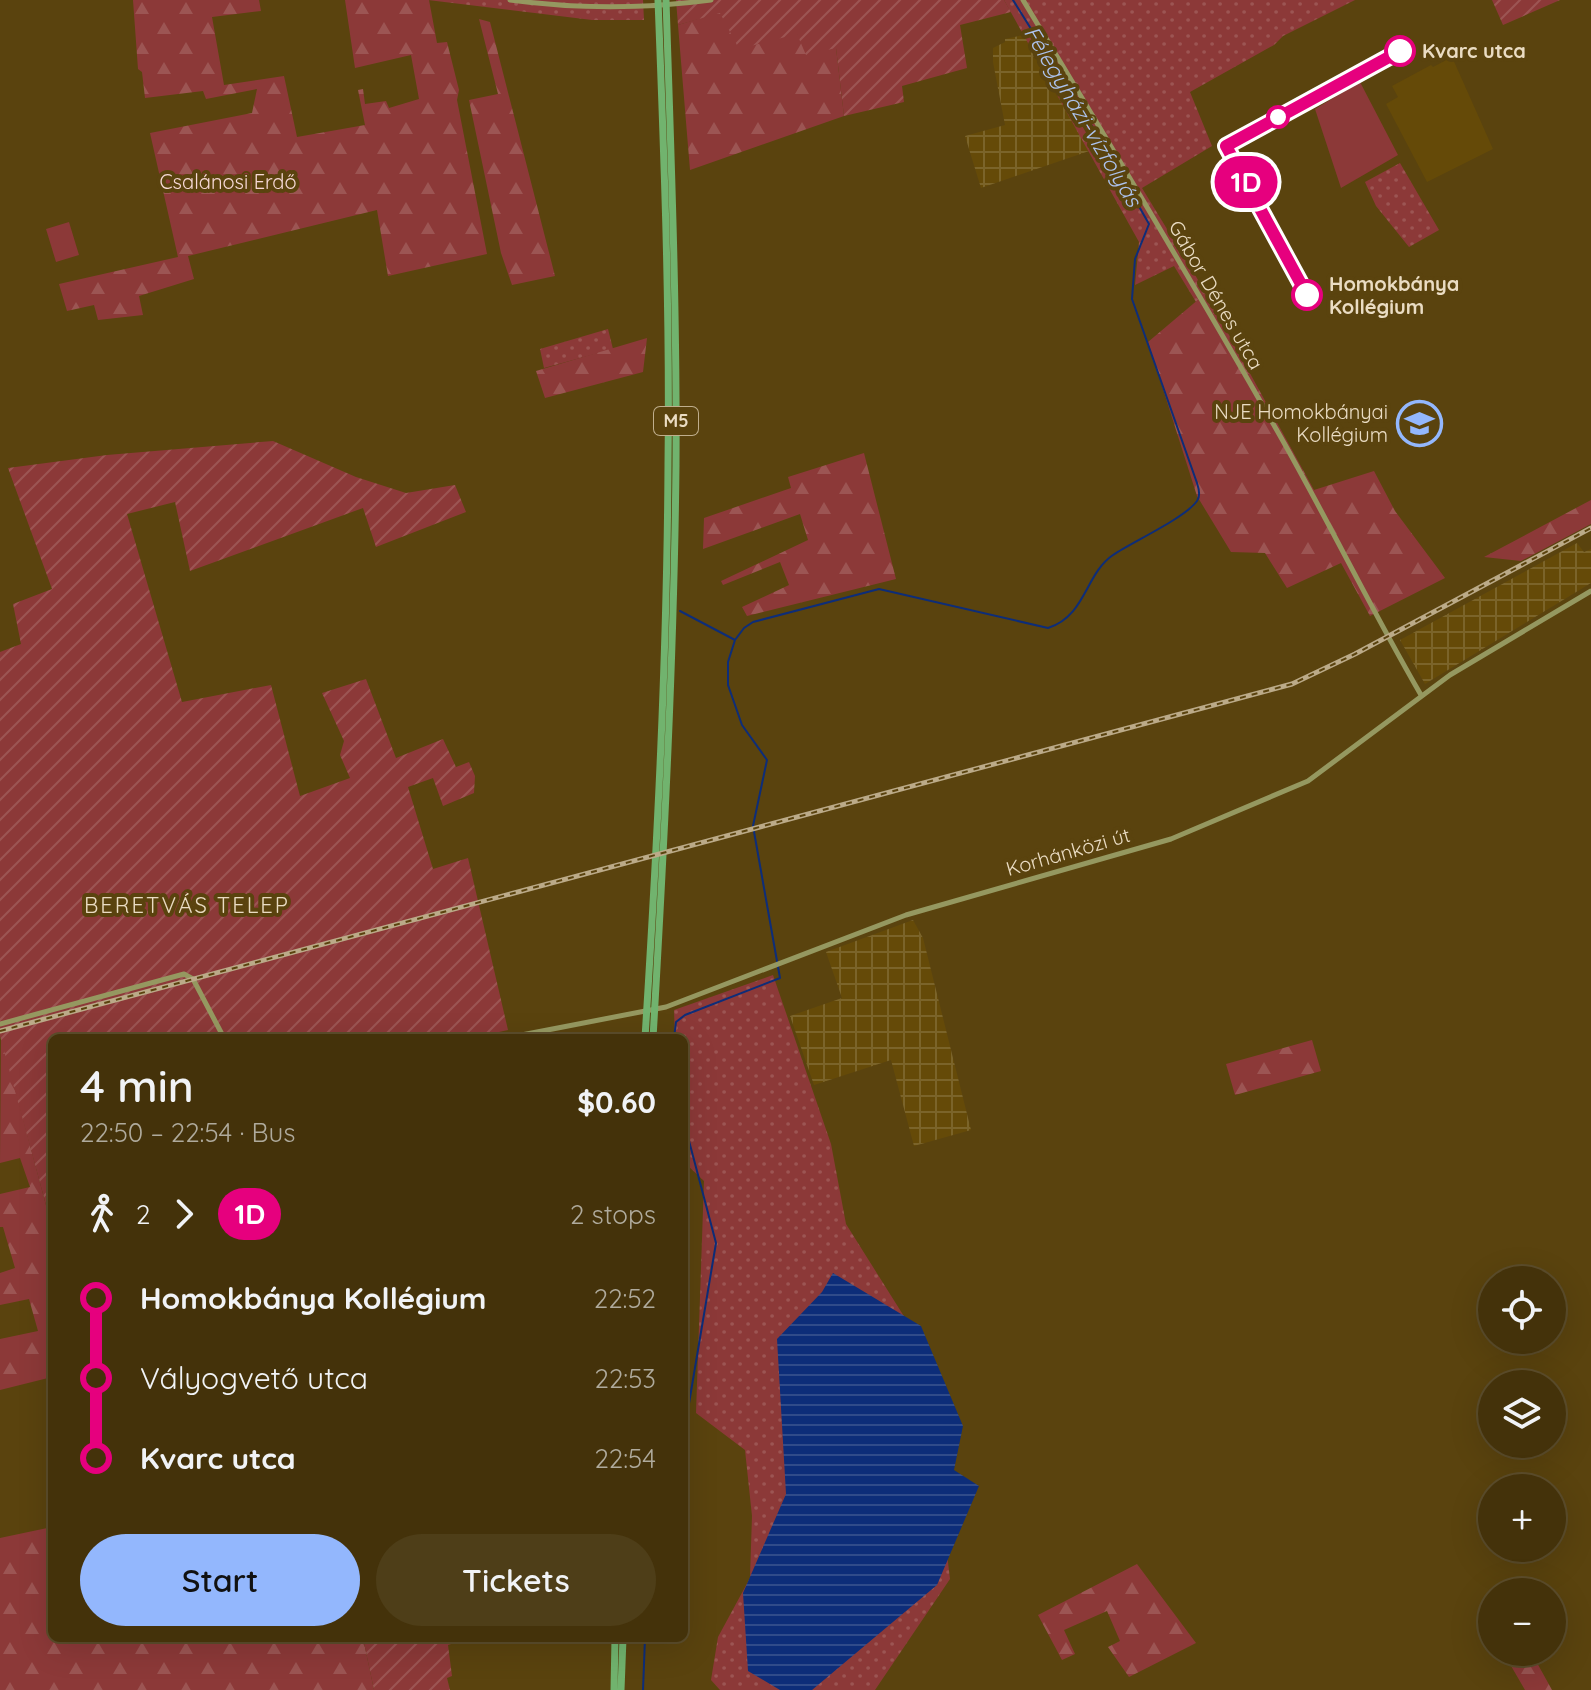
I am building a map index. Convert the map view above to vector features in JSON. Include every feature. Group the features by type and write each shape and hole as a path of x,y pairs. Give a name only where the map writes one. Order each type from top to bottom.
{"highway":[{"name":"M5","path":"646,1034 652,997 660,840 668,463 658,0"},
{"name":"M5","path":"660,840 674,611 676,463 673,208 666,0"},
{"name":"M5","path":"650,1023 652,1034"},
{"path":"614,1690 615,1642"},
{"path":"621,1690 623,1642"}],"street":[{"path":"510,0 563,6 647,6 711,0"},
{"name":"Gábor Dénes utca","path":"1023,0 1081,93 1280,436 1421,695"},
{"name":"Korhánközi út","path":"527,1034 666,1007 906,915 1171,839 1241,810 1308,781 1450,675 1591,591"},
{"path":"0,1024 179,975 188,976 222,1034"}],"shaded area":[{"path":"1028,34 1098,148 981,188 965,136 1005,125 993,48 1005,39"},
{"path":"1452,57 1493,149 1427,182 1386,104 1398,97 1392,86"},
{"path":"1577,543 1584,552 1591,549 1591,583 1425,684 1400,640"},
{"path":"913,920 923,938 971,1130 914,1146 891,1060 814,1085 790,1016 842,998 826,952"}],"green space":[{"name":"Csalánosi Erdő","path":"133,0 259,0 261,11 212,17 224,85 284,76 297,137 365,125 358,90 363,89 365,104 386,101 389,108 419,99 411,55 355,68 345,0 429,0 437,43 447,42 459,90 457,100 487,254 388,276 377,210 188,256 194,279 139,296 143,315 98,320 94,305 67,311 59,284 178,257 150,133 252,113 257,89 206,99 203,91 145,98 142,72 138,69"},
{"path":"428,0 643,0 644,20 592,20"},
{"path":"676,0 1004,0 1011,12 960,25 967,68 902,86 904,102 844,116 836,48 806,55 797,34 739,49 720,13 678,25"},
{"path":"1004,0 1355,0 1283,36 1274,45 1190,92 1212,146 1142,188 1206,293 1196,302 1174,266 1135,285 1139,242"},
{"path":"1492,0 1560,0 1503,25"},
{"path":"720,12 836,48 844,116 690,170 678,25"},
{"path":"479,19 490,22 555,276 512,285 501,253 469,100 498,94"},
{"path":"1360,82 1398,155 1341,188 1315,109"},
{"path":"1400,163 1439,230 1409,247 1376,206 1365,182"},
{"path":"69,222 79,255 56,262 46,229"},
{"path":"1206,293 1314,490 1374,471 1395,511 1445,578 1370,616 1341,563 1287,588 1265,553 1231,552 1197,496 1148,342"},
{"path":"608,329 613,349 544,368 540,349"},
{"path":"647,338 643,372 545,398 536,371"},
{"path":"273,441 356,477 406,493 455,485 466,512 376,547 363,508 190,571 175,502 127,514 182,702 271,685 300,796 350,778 340,755 344,741 322,693 366,679 396,758 443,739 456,767 469,762 475,776 474,793 443,806 433,778 408,787 433,869 468,858 508,1030 490,1034 48,1034 48,1212 0,1036 0,652 21,644 13,604 52,589 8,468 107,455"},
{"path":"864,453 896,579 747,616 742,607 789,585 780,562 723,585 721,581 808,540 800,514 703,549 704,518 791,488 788,477"},
{"path":"1591,500 1591,524 1521,561 1484,557"},
{"path":"773,975 831,1144 846,1224 922,1345 950,1579 875,1690 720,1690 711,1680 718,1637 750,1578 752,1516 745,1450 696,1413 704,1181 688,1166 688,1034 675,1034 674,1010"},
{"path":"1,1036 48,1213 48,1378 0,1390 0,1339 38,1331 29,1299 0,1305 0,1273 15,1268 3,1227 0,1227 0,1194 30,1187 20,1158 0,1163"},
{"path":"1312,1040 1321,1071 1235,1095 1226,1064"},
{"path":"48,1528 48,1642 364,1642 374,1690 0,1690 0,1538"},
{"path":"1137,1564 1196,1643 1129,1677 1108,1647 1120,1641 1107,1611 1064,1630 1075,1654 1062,1660 1038,1615"},
{"path":"364,1642 457,1642 448,1645 452,1676 447,1678 450,1690 374,1690"},
{"path":"1511,1666 1539,1666 1552,1690 1525,1690"}],"water":[{"path":"833,1273 921,1326 963,1426 954,1470 979,1486 937,1585 812,1690 780,1690 748,1671 743,1593 786,1494 777,1339 822,1292"}],"waterway":[{"name":"Félegyházi-vízfolyás","path":"674,1034 676,1022 685,1015 780,978 753,826 767,760 742,725 728,685 728,662 735,640 744,628 753,622 879,589 1048,628 1070,614 1096,573 1113,555 1181,515 1199,497 1197,483 1132,299 1135,259 1149,224 1013,0"},
{"path":"680,611 735,640"},
{"name":"Félegyházi-vízfolyás","path":"688,1137 716,1243 688,1409"},
{"name":"Félegyházi-vízfolyás","path":"643,1690 645,1642"}],"railway":[{"path":"0,1031 1292,684 1355,654 1591,528"}],"bus line":[{"name":"1D","path":"1307,295 1226,146 1400,51"}],"place":[{"name":"Kvarc utca","path":"1400,51"},
{"name":"Homokbánya Kollégium","path":"1307,295"},
{"name":"NJE Homokbányai Kollégium","path":"1419,424"}],"district":[{"name":"BERETVÁS TELEP","path":"187,905"}]}
